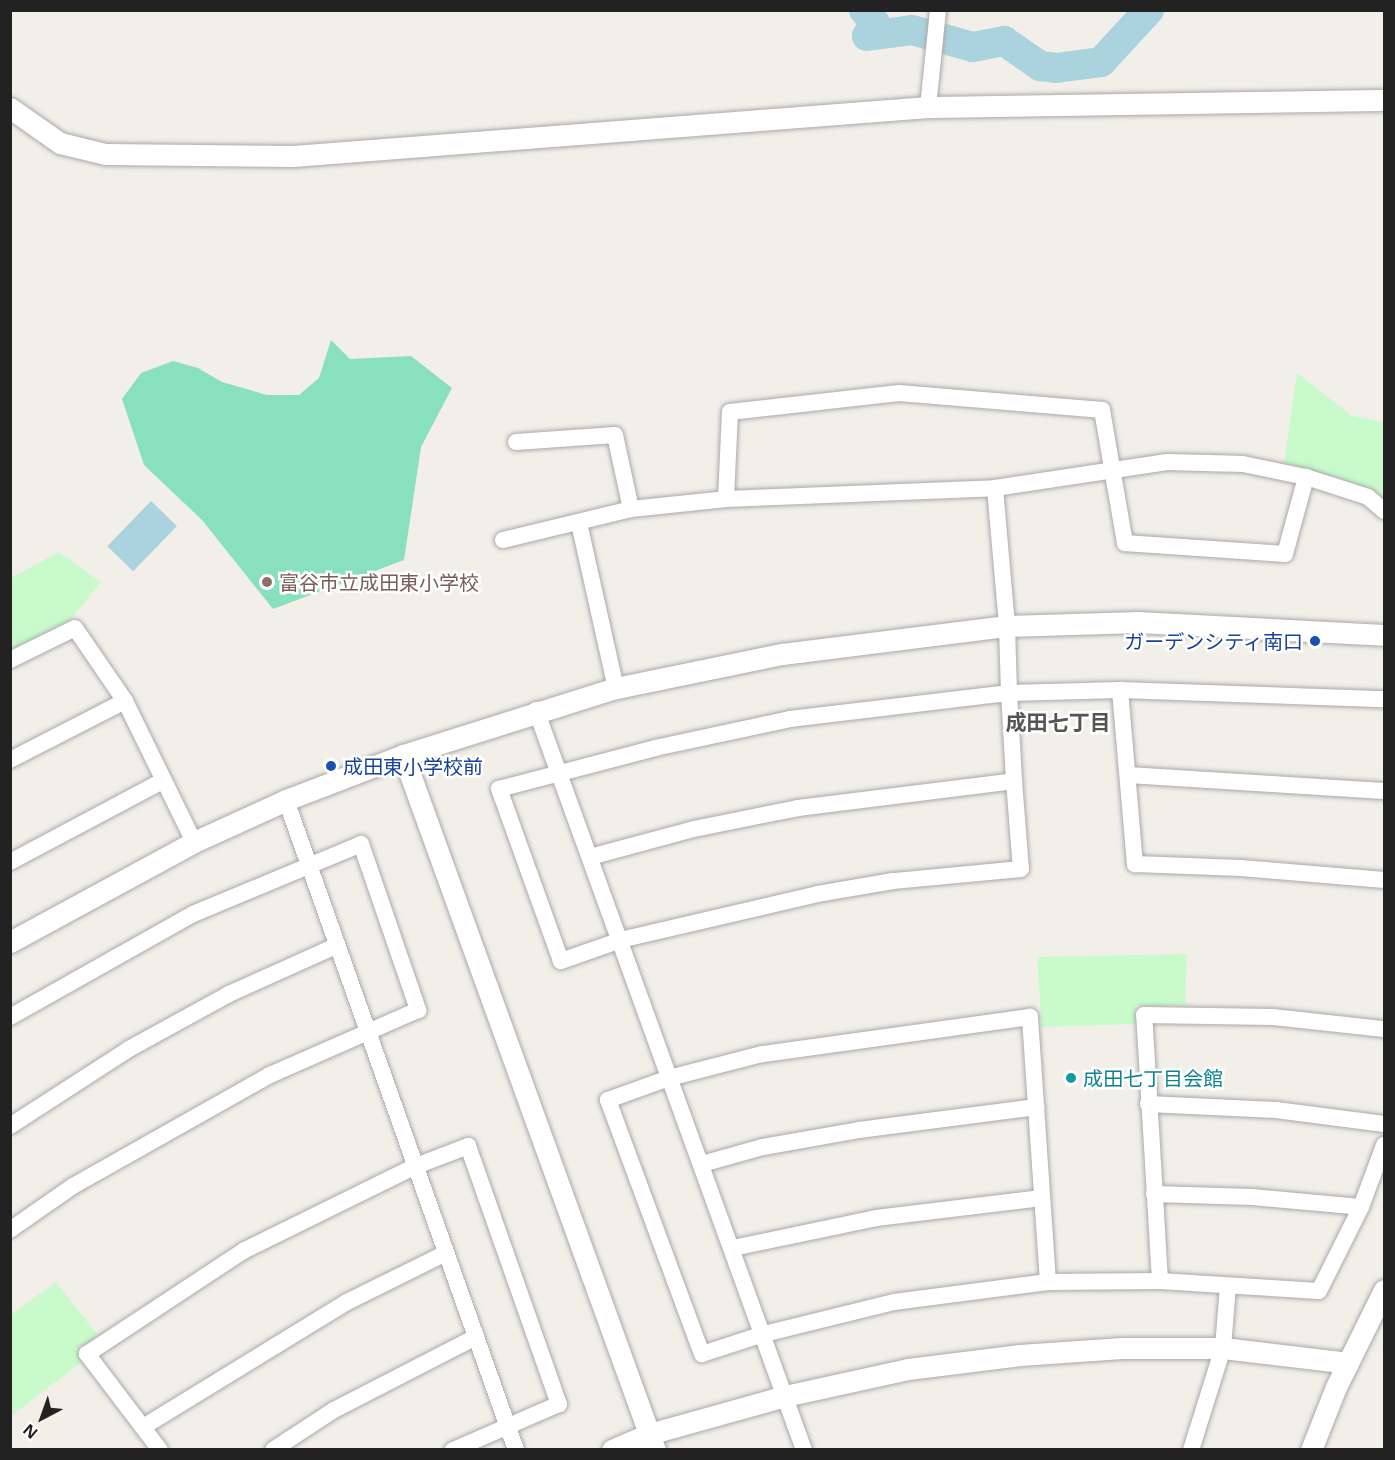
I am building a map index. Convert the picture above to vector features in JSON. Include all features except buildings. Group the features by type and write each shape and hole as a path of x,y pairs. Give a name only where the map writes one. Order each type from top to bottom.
{"street":[{"path":"928,107 937,17"},
{"path":"10,108 60,143 105,154 293,156 928,107 1384,100"},
{"path":"726,499 730,412 899,393 1102,410 1125,543 1286,554 1306,477"},
{"path":"516,442 615,435 631,509"},
{"path":"503,540 631,509 726,499 995,488 1112,468 1167,462 1243,464 1306,477 1368,497 1384,510"},
{"path":"995,488 1007,626 1009,693 1014,781 1021,869 893,881 818,894 621,940 561,961 499,789 790,719 1009,693 1120,690 1384,699"},
{"path":"579,523 616,688"},
{"path":"10,942 194,842 286,800 403,755 536,710 616,688 803,651 1007,626 1138,622 1384,635"},
{"path":"10,660 75,628 125,701 194,842"},
{"path":"1120,690 1135,864 1241,868 1384,880"},
{"path":"10,760 125,701"},
{"path":"536,710 561,773 669,1078 733,1248 760,1335 804,1449"},
{"path":"403,755 652,1442"},
{"path":"1128,775 1384,791"},
{"path":"10,862 164,780"},
{"path":"590,857 694,829 798,808 1014,781"},
{"path":"286,800 516,1449"},
{"path":"10,1017 193,914 308,864 362,844 418,1010 270,1075 172,1128 73,1186 10,1230"},
{"path":"10,1126 129,1049 229,994 336,946"},
{"path":"1160,1281 1144,1015 1273,1017 1384,1029"},
{"path":"1048,1282 1030,1017 773,1052 669,1078 608,1100 702,1354 760,1335 894,1302 1048,1282 1160,1281 1319,1291 1361,1207 1384,1145"},
{"path":"1148,1104 1275,1110 1384,1124"},
{"path":"702,1164 763,1147 859,1130 1037,1107"},
{"path":"160,1449 87,1354 243,1251 416,1166 468,1146 559,1404 506,1424 453,1449"},
{"path":"1154,1194 1252,1197 1361,1207"},
{"path":"733,1248 876,1218 1042,1198"},
{"path":"143,1427 345,1303 446,1254"},
{"path":"1191,1449 1223,1348 1228,1286"},
{"path":"1311,1449 1348,1363 1383,1298"},
{"path":"273,1449 334,1410 476,1337"},
{"path":"612,1449 652,1442 784,1396 908,1369 1020,1355 1122,1348 1223,1348 1348,1363"}],"green space":[{"path":"331,340 350,359 411,356 452,388 421,447 404,560 273,609 202,520 144,465 122,399 141,373 173,361 198,368 222,382 267,395 299,395 319,378"},
{"path":"1297,373 1352,416 1384,422 1384,498 1344,479 1284,464"},
{"path":"59,552 101,582 71,619 11,650 11,578"},
{"path":"1187,954 1185,1005 1136,1006 1136,1024 1042,1027 1037,957"},
{"path":"56,1282 99,1337 78,1354 83,1361 11,1416 11,1315"}],"water":[{"path":"151,501 177,526 133,571 107,546"}],"waterway":[{"path":"864,10 875,23 867,36 912,30 973,47 1004,41 1040,66 1056,68 1101,62 1149,10"}],"place":[{"name":"富谷市立成田東小学校","path":"267,582"},
{"name":"ガーデンシティ南口","path":"1315,641"},
{"name":"成田東小学校前","path":"331,766"},
{"name":"成田七丁目会館","path":"1071,1078"}],"district":[{"name":"成田七丁目","path":"1058,722"}]}
